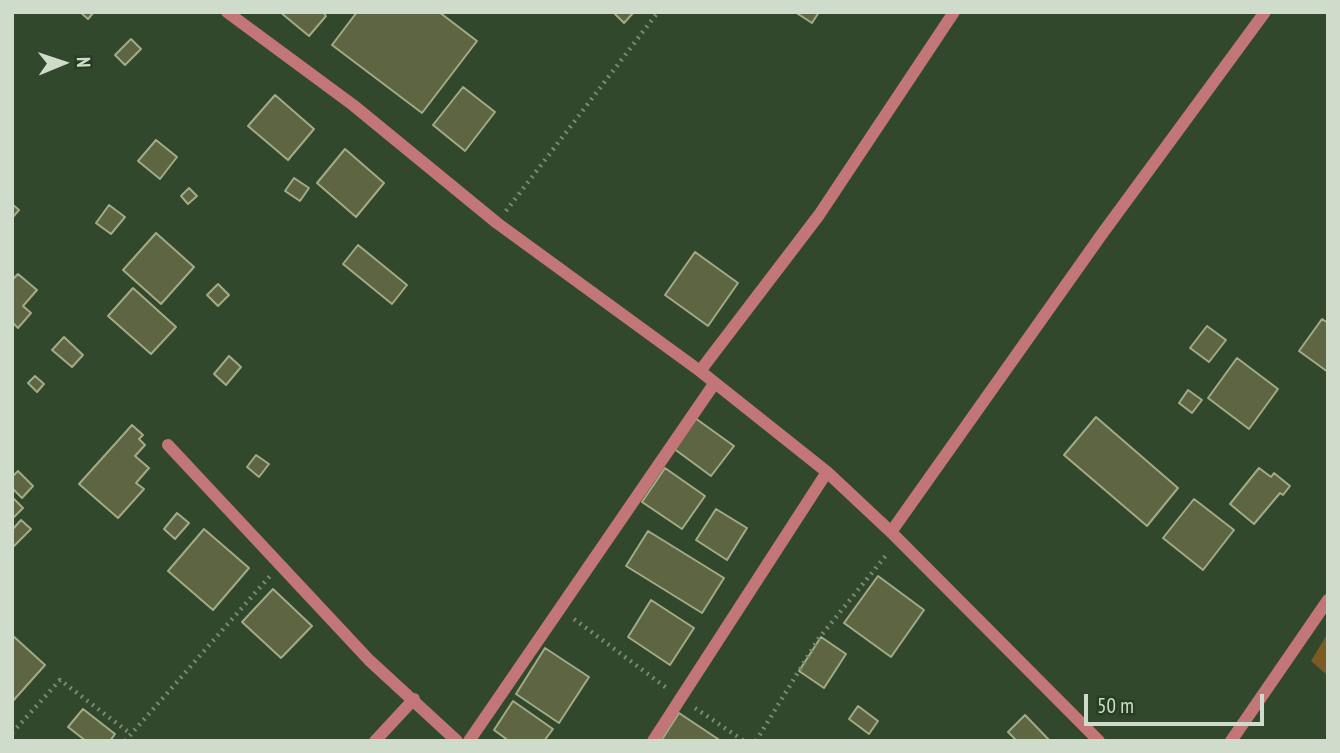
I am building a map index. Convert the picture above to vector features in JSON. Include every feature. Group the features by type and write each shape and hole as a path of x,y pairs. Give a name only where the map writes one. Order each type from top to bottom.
{"street":[{"path":"227,12 353,105 497,223 700,371 827,472 895,536 1099,741"},
{"path":"700,371 819,215 954,12"},
{"path":"895,536 1102,234 1265,12"},
{"path":"469,741 714,384"},
{"path":"168,445 369,660 457,741"},
{"path":"653,741 827,472"},
{"path":"1231,741 1328,600"},
{"path":"375,741 414,699"}],"path":[{"path":"497,223 658,12"},
{"path":"756,741 819,638 895,536"},
{"path":"125,741 279,565"},
{"path":"561,609 682,699 744,741"},
{"path":"12,733 60,680 131,734"}],"shaded area":[{"path":"1328,633 1328,676 1311,661"}],"building":[{"path":"80,12 94,12 88,19"},
{"path":"280,12 323,12 326,16 309,36"},
{"path":"357,12 439,12 477,41 422,113 332,45"},
{"path":"613,12 634,12 624,23"},
{"path":"795,12 819,12 812,23"},
{"path":"131,39 141,49 125,65 115,55"},
{"path":"463,87 495,112 465,151 433,125"},
{"path":"275,95 314,129 288,160 248,126"},
{"path":"156,140 177,157 160,179 138,161"},
{"path":"345,149 384,183 356,217 317,183"},
{"path":"294,178 309,188 300,201 285,191"},
{"path":"189,188 197,196 188,204 181,196"},
{"path":"12,204 19,210 12,218"},
{"path":"109,205 125,217 111,234 96,223"},
{"path":"156,233 194,267 161,304 123,270"},
{"path":"358,245 407,285 392,304 343,264"},
{"path":"695,252 738,283 708,326 665,295"},
{"path":"18,274 37,290 23,306 31,313 18,328 12,322 12,280"},
{"path":"218,284 229,295 218,306 207,295"},
{"path":"133,288 176,327 151,354 108,316"},
{"path":"1322,319 1328,323 1328,372 1299,351"},
{"path":"1207,326 1226,340 1209,362 1190,348"},
{"path":"64,337 83,355 72,367 52,350"},
{"path":"229,356 241,367 226,385 214,374"},
{"path":"1237,358 1278,389 1249,429 1208,398"},
{"path":"35,376 44,384 37,392 28,383"},
{"path":"1188,390 1202,400 1192,413 1179,403"},
{"path":"1096,417 1178,488 1147,526 1064,455"},
{"path":"695,418 734,446 711,476 673,448"},
{"path":"132,425 143,435 139,439 145,445 135,456 149,468 136,483 144,489 118,518 79,484"},
{"path":"256,455 269,464 259,477 247,467"},
{"path":"665,468 705,496 682,529 642,502"},
{"path":"1259,468 1271,477 1274,473 1290,486 1283,495 1280,493 1254,524 1230,504"},
{"path":"18,471 33,486 22,498 12,488 12,477"},
{"path":"12,497 23,508 12,519"},
{"path":"1194,499 1234,530 1203,570 1163,538"},
{"path":"716,509 747,528 727,560 696,540"},
{"path":"177,513 189,523 175,539 164,529"},
{"path":"21,520 31,529 12,548 12,530"},
{"path":"204,529 249,568 213,610 168,571"},
{"path":"648,531 724,578 702,613 626,566"},
{"path":"878,576 924,610 891,657 844,623"},
{"path":"273,589 312,626 281,658 242,622"},
{"path":"651,600 694,628 670,665 628,637"},
{"path":"12,635 45,665 12,702"},
{"path":"821,637 846,654 824,688 799,671"},
{"path":"545,648 589,677 559,723 516,694"},
{"path":"513,701 553,729 544,741 509,741 494,730"},
{"path":"858,706 878,721 869,734 849,719"},
{"path":"83,709 115,734 110,741 86,741 68,727"},
{"path":"679,713 721,741 661,741"},
{"path":"1025,715 1050,741 1017,741 1008,732"}]}
